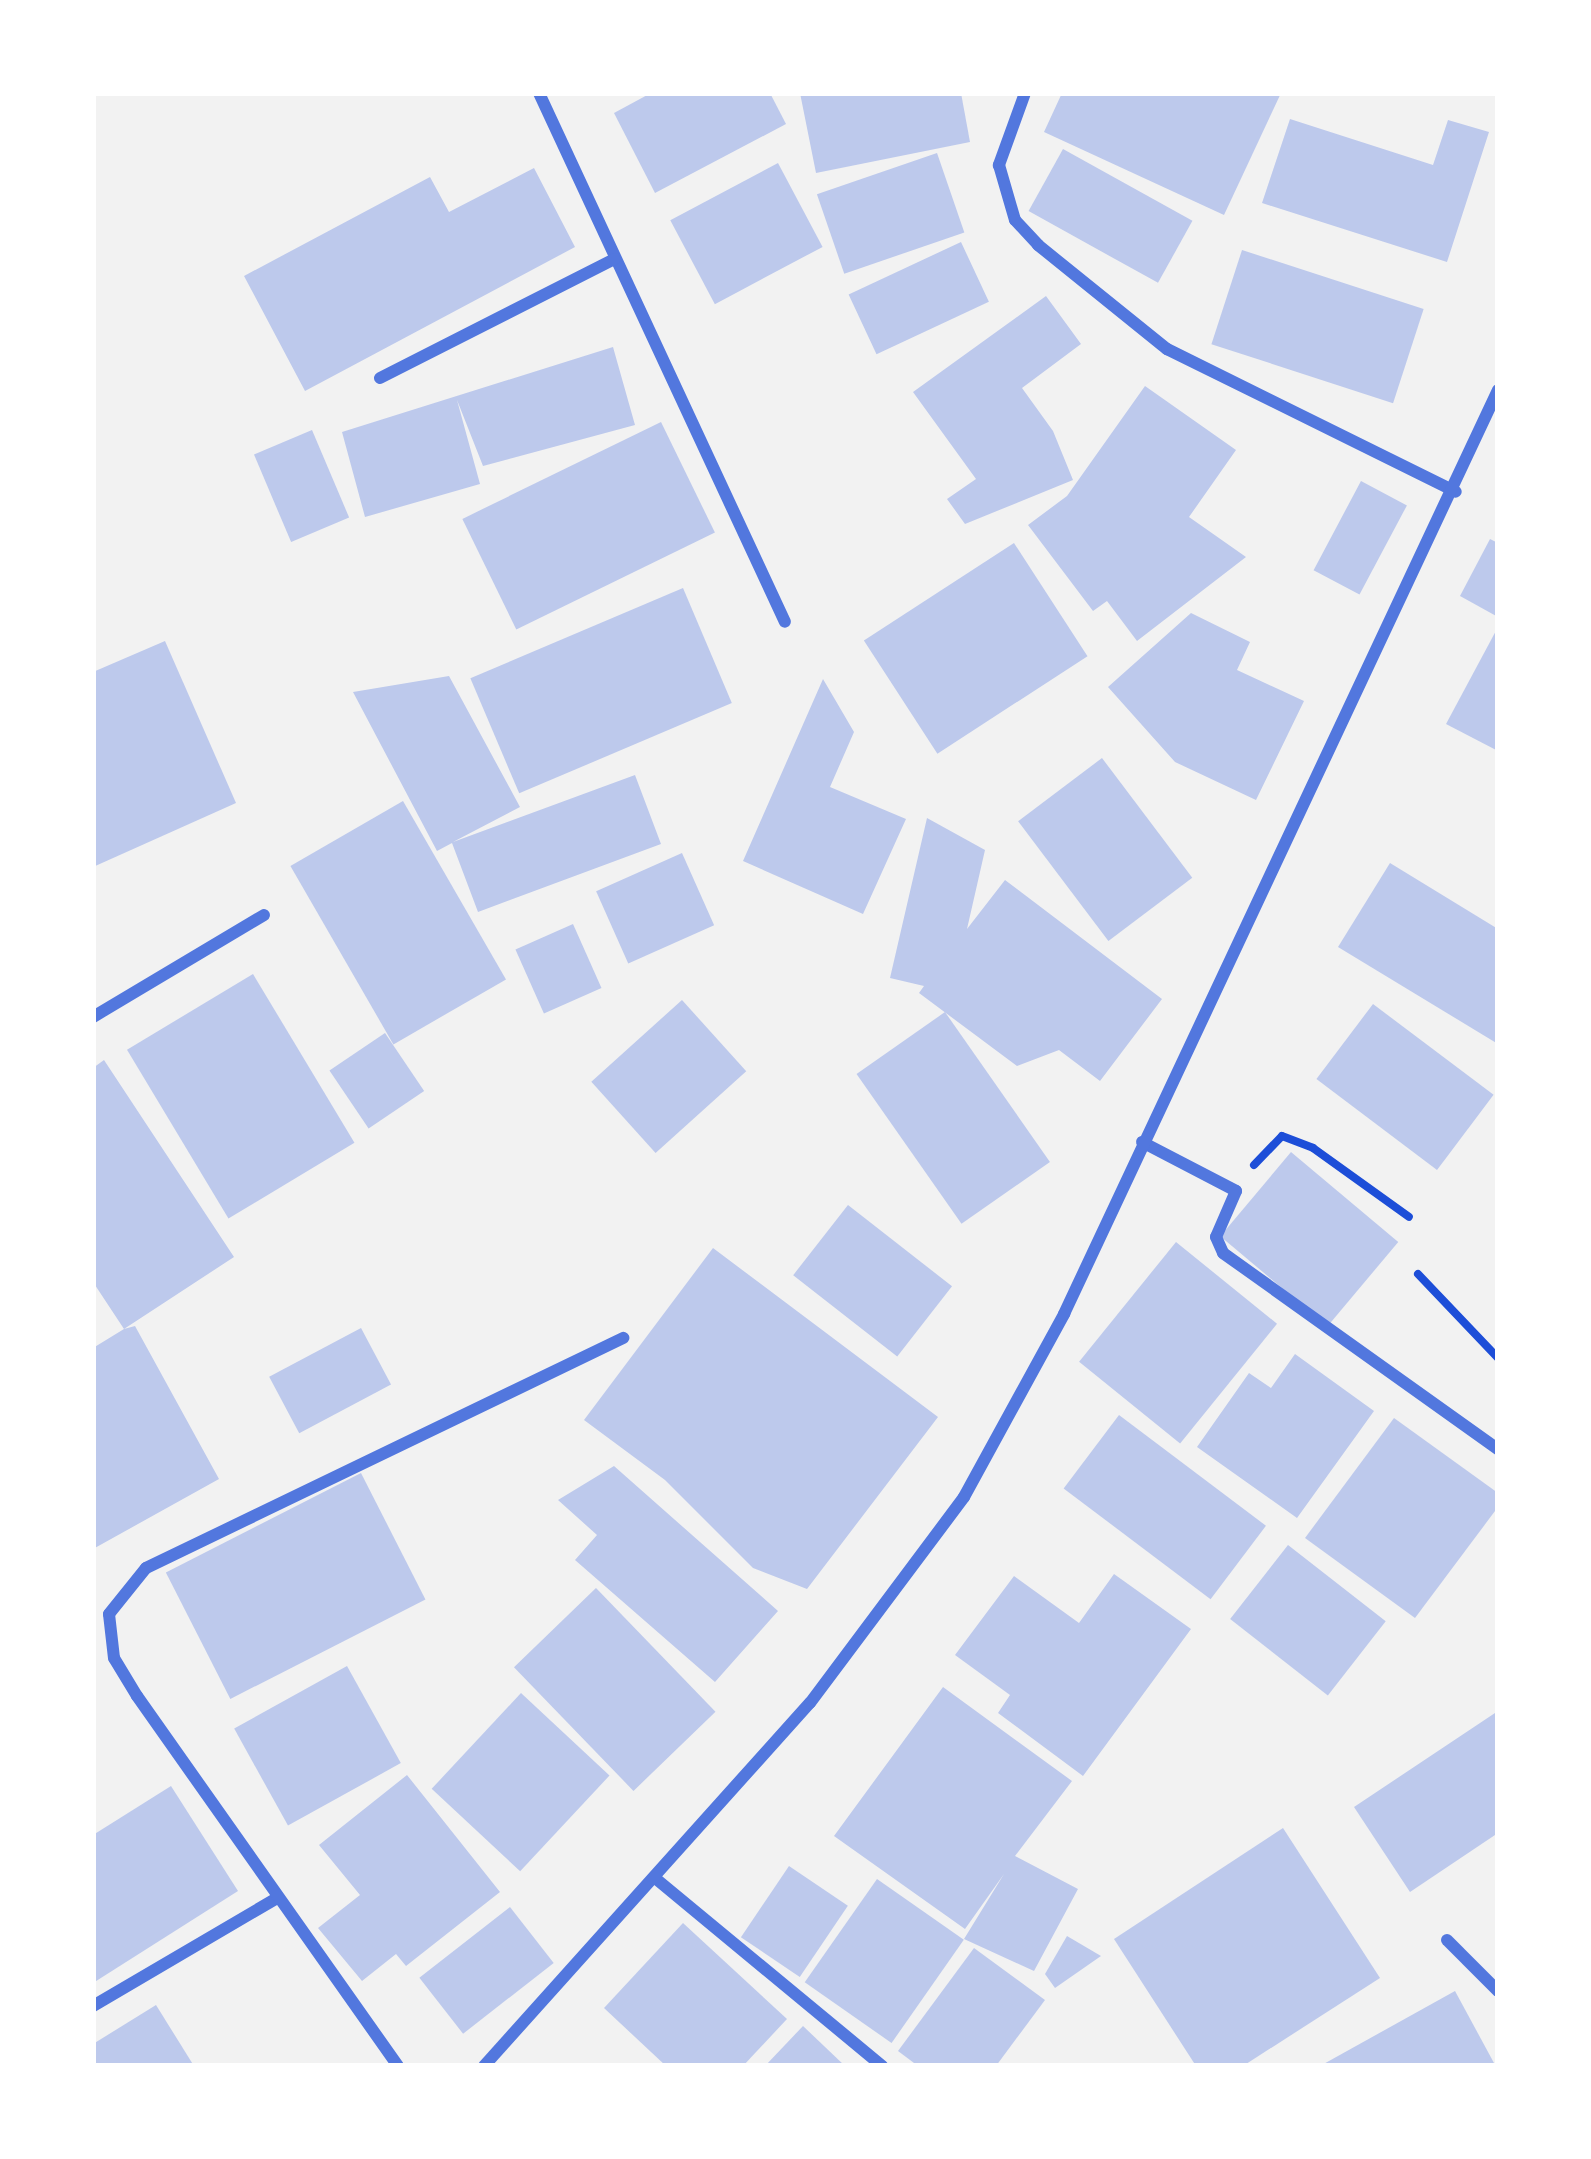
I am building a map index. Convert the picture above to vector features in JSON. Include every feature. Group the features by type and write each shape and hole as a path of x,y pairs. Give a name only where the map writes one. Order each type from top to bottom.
{"street":[{"path":"539,93 785,622"},
{"path":"1025,93 999,165 1015,220 1038,245 1167,349 1456,492"},
{"path":"380,378 615,260"},
{"path":"484,2066 825,1685 964,1497 1064,1314 1283,836 1456,492 1498,390"},
{"path":"93,1017 264,915"},
{"path":"1142,1142 1236,1191 1216,1237 1223,1253 1498,1449"},
{"path":"398,2066 114,1658 109,1614 146,1568 623,1338"},
{"path":"655,1878 882,2066"},
{"path":"93,2006 278,1898"},
{"path":"1447,1940 1498,1990"}],"path":[{"path":"1236,1191 1282,1136 1313,1148 1409,1217"},
{"path":"1418,1274 1498,1358"}],"building":[{"path":"651,93 770,93 786,124 655,193 614,113"},
{"path":"800,93 961,93 970,142 816,173"},
{"path":"1062,93 1281,93 1224,215 1044,132"},
{"path":"1290,119 1433,165 1448,120 1489,132 1447,262 1262,203"},
{"path":"1063,149 1192,221 1158,283 1029,211"},
{"path":"937,153 964,232 844,274 817,194"},
{"path":"778,163 823,247 715,304 670,220"},
{"path":"534,168 575,247 305,391 244,276 430,177 449,212"},
{"path":"961,242 989,302 877,354 849,294"},
{"path":"1242,250 1424,309 1393,403 1211,344"},
{"path":"1046,296 1081,344 1022,388 1053,431 1073,480 965,524 947,499 976,479 913,392"},
{"path":"613,347 635,425 483,466 457,400 480,484 365,517 342,432"},
{"path":"1145,386 1236,450 1189,517 1246,557 1137,641 1107,601 1093,611 1028,525 1067,496"},
{"path":"661,422 715,533 516,629 462,519"},
{"path":"312,430 349,517 291,542 254,455"},
{"path":"1361,481 1407,505 1359,595 1314,570"},
{"path":"1490,539 1498,543 1498,617 1460,596"},
{"path":"1014,543 1088,656 937,754 864,640"},
{"path":"683,588 732,703 519,793 470,678"},
{"path":"1191,613 1250,642 1237,670 1304,701 1256,800 1175,762 1108,687"},
{"path":"1498,627 1498,751 1446,724"},
{"path":"165,641 236,803 93,867 93,672"},
{"path":"449,676 520,807 453,842 635,775 661,844 478,912 452,843 437,851 353,692"},
{"path":"823,679 854,732 830,787 906,819 863,914 743,861"},
{"path":"1102,758 1192,878 1108,941 1018,821"},
{"path":"403,801 506,979 393,1044 290,866"},
{"path":"927,818 985,850 967,929 1005,880 1162,999 1100,1081 1059,1050 1017,1066 919,993 924,986 890,978"},
{"path":"682,853 714,925 628,963 596,891"},
{"path":"1390,863 1498,929 1498,1044 1338,947"},
{"path":"573,924 601,988 544,1014 515,950"},
{"path":"253,974 354,1143 228,1219 127,1050"},
{"path":"682,1000 746,1071 656,1153 591,1082"},
{"path":"1373,1004 1494,1095 1437,1170 1316,1079"},
{"path":"945,1012 1050,1162 961,1224 857,1074"},
{"path":"385,1033 424,1091 369,1128 329,1070"},
{"path":"104,1060 234,1257 124,1329 93,1282 93,1068"},
{"path":"1291,1152 1398,1242 1328,1326 1220,1236"},
{"path":"848,1205 952,1286 897,1356 793,1275"},
{"path":"1176,1242 1277,1324 1180,1443 1079,1362"},
{"path":"713,1248 938,1417 807,1589 753,1568 665,1480 584,1420"},
{"path":"135,1326 219,1479 93,1549 93,1348"},
{"path":"361,1328 391,1385 299,1433 269,1377"},
{"path":"1295,1354 1374,1411 1297,1518 1197,1447 1249,1373 1271,1388"},
{"path":"1119,1415 1266,1526 1211,1599 1064,1488"},
{"path":"1394,1418 1498,1493 1498,1507 1415,1618 1305,1538"},
{"path":"614,1466 778,1611 715,1682 575,1560 597,1535 558,1500"},
{"path":"361,1473 425,1600 230,1699 166,1572"},
{"path":"1288,1545 1386,1621 1328,1695 1230,1619"},
{"path":"1114,1574 1191,1629 1083,1776 998,1713 1010,1695 955,1655 1014,1576 1079,1623"},
{"path":"596,1588 715,1712 633,1791 514,1667"},
{"path":"347,1666 401,1763 288,1826 234,1729"},
{"path":"943,1687 1072,1781 1015,1856 1078,1889 1034,1971 964,1939 1004,1874 965,1929 834,1836"},
{"path":"521,1693 609,1776 520,1871 432,1789"},
{"path":"1498,1711 1498,1833 1410,1892 1354,1807"},
{"path":"407,1775 500,1892 406,1966 396,1954 362,1981 318,1928 360,1895 319,1845"},
{"path":"171,1786 238,1891 93,1983 93,1835"},
{"path":"1283,1828 1380,1978 1243,2066 1196,2066 1114,1939"},
{"path":"789,1866 848,1906 800,1977 741,1937"},
{"path":"877,1879 964,1940 892,2043 805,1982"},
{"path":"510,1907 554,1963 463,2034 419,1978"},
{"path":"683,1923 787,2019 743,2066 666,2066 604,2008"},
{"path":"1067,1936 1101,1956 1055,1988 1045,1974"},
{"path":"974,1948 1045,2000 996,2066 918,2066 898,2051"},
{"path":"1455,1991 1494,2063 1320,2066"},
{"path":"156,2005 194,2066 93,2066 93,2044"},
{"path":"803,2026 845,2066 765,2066"}]}
